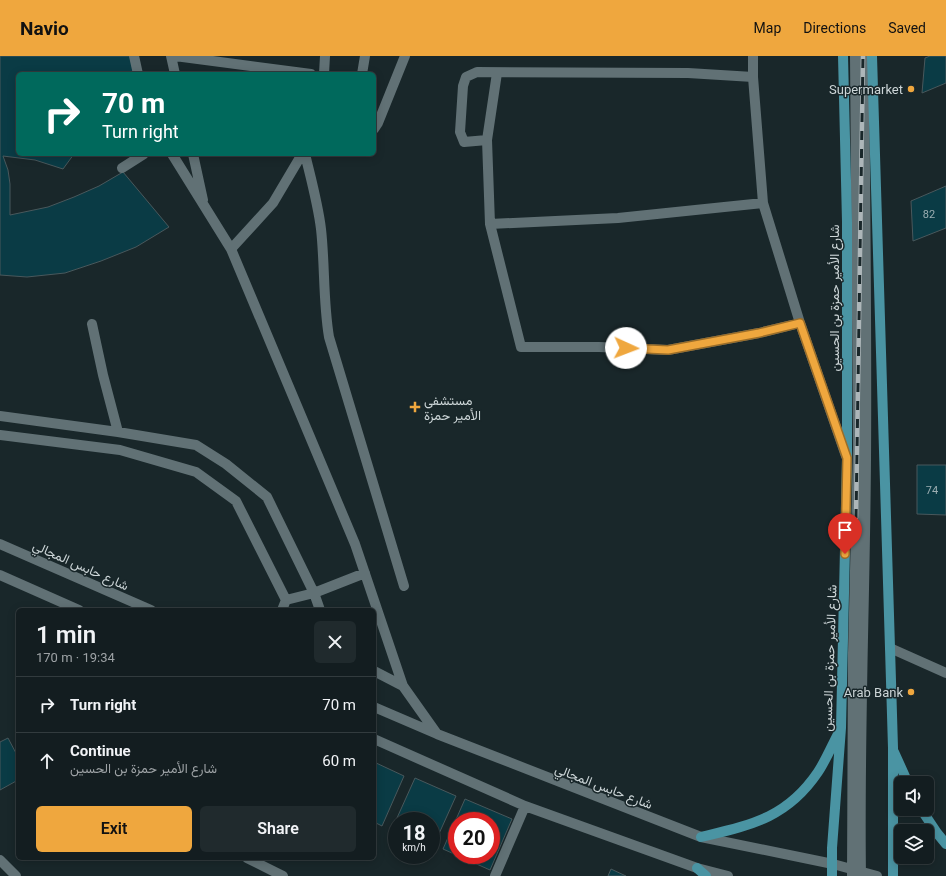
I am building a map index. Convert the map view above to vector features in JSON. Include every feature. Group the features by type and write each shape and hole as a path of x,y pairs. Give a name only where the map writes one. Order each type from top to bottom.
{"main road":[{"name":"شارع الأمير حمزة بن الحسين","path":"832,876 832,848 840,728 847,458 846,222 843,56"},
{"path":"872,56 890,648 893,876"},
{"path":"701,837 755,823 770,817 796,799 819,771 840,728"},
{"path":"892,748 905,776"},
{"path":"925,816 936,833 946,844"},
{"path":"697,868 706,876"}],"street":[{"path":"134,56 138,72"},
{"path":"171,56 175,72"},
{"path":"175,56 296,72"},
{"path":"324,72 325,56"},
{"path":"362,72 366,56"},
{"path":"376,126 405,56"},
{"path":"753,56 753,77 763,203 800,323 847,458"},
{"path":"855,56 858,447 853,654 856,873"},
{"path":"856,873 866,454 864,56"},
{"path":"488,140 464,142 460,132 463,86 466,77 477,72 688,73 753,77"},
{"path":"497,73 488,140 490,224 521,347 599,347 668,350 759,333 800,323"},
{"path":"122,168 141,156"},
{"path":"173,156 230,249 355,544 403,686 437,734"},
{"path":"193,156 205,208"},
{"path":"230,249 273,203 301,156"},
{"path":"305,156 321,229 326,315 329,336 404,586"},
{"path":"490,224 618,218 763,203"},
{"path":"92,324 103,375 118,432"},
{"path":"0,416 118,432 196,445 226,464 267,497 314,593 319,608"},
{"path":"0,435 120,450 196,472 236,501 286,600 283,608"},
{"name":"شارع حابس المجالي","path":"0,544 146,608"},
{"path":"286,600 314,593 365,573"},
{"path":"0,575 73,608"},
{"path":"890,648 946,673"},
{"path":"376,672 403,686"},
{"name":"شارع حابس المجالي","path":"376,708 437,734 701,837 833,864 856,873 877,876"},
{"path":"376,740 525,806 697,868 728,876"},
{"path":"495,876 525,806"},
{"path":"0,860 16,876"},
{"path":"251,860 283,876"}],"building":[{"path":"0,56 130,56 134,72 16,72 16,156 73,156 63,169 35,160 3,156 8,170 10,184 10,215 48,207 99,186 123,172 169,227 136,247 65,273 27,277 0,275"},
{"path":"930,56 946,56 946,83 922,93 925,58"},
{"path":"946,186 946,228 913,241 911,201"},
{"path":"917,465 946,465 946,515 917,514"},
{"path":"8,738 16,753 16,781 0,790 0,742"},
{"path":"376,763 404,776 382,826 376,823"},
{"path":"415,778 456,796 440,831 440,812 400,812"},
{"path":"465,799 496,812 459,812"},
{"path":"500,814 512,819 500,847"},
{"path":"448,838 448,851 443,849"},
{"path":"477,864 493,864 490,870"},
{"path":"611,869 626,876 608,876"}],"railway":[{"path":"856,518 863,56"}],"place":[{"name":"Supermarket","path":"911,89"},
{"name":"مستشفى الأمير حمزة","path":"415,407"},
{"name":"Arab Bank","path":"911,692"}],"route":[{"path":"626,348 668,350 759,333 800,323 847,458 845,554"}]}
